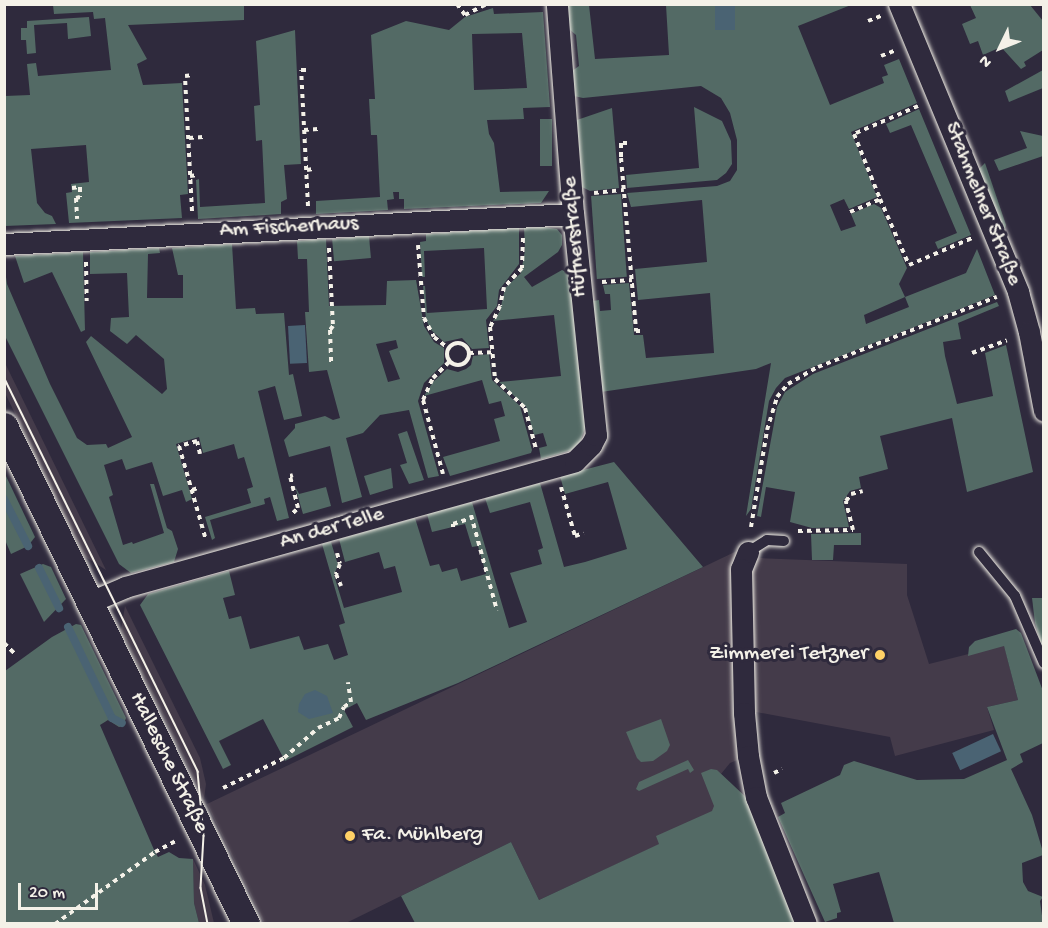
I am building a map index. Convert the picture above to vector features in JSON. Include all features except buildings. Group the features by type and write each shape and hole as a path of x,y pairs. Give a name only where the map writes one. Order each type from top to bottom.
{"street":[{"name":"Hüfnerstraße","path":"557,4 573,214 596,435 591,445 575,461"},
{"name":"Stahmelner Straße","path":"899,4 1018,292 1029,332 1044,411"},
{"name":"Am Fischerhaus","path":"4,244 573,214"},
{"name":"Hallesche Straße","path":"4,426 246,924"},
{"name":"An der Telle","path":"90,602 125,587 575,461"},
{"path":"748,552 741,569 744,705 748,756 756,797 806,924"}],"lane":[{"path":"748,552 767,540 784,541"},
{"path":"979,552 1015,596 1044,663"}],"path":[{"path":"458,4 465,15 487,4"},
{"path":"881,56 900,48"},
{"path":"308,70 301,70 308,198"},
{"path":"193,75 185,76 194,233"},
{"path":"924,104 854,134 909,265 976,236"},
{"path":"304,130 318,129"},
{"path":"189,138 203,137"},
{"path":"627,142 621,143 624,190 636,331 643,331"},
{"path":"307,170 314,169"},
{"path":"190,176 198,175"},
{"path":"72,188 80,188 80,197 76,198 87,301"},
{"path":"597,193 624,190"},
{"path":"850,212 880,199"},
{"path":"418,221 423,280 422,309 427,327 434,337 448,348"},
{"path":"328,226 333,326 330,330 331,364"},
{"path":"628,237 634,236"},
{"path":"523,258 522,268 504,287 500,306 492,320 495,379 520,401 528,415 575,536 584,533"},
{"path":"605,282 632,280"},
{"path":"748,552 767,430 777,397 788,384 818,367 1000,296"},
{"path":"972,353 1011,339"},
{"path":"449,362 446,355 453,343 460,343 469,353"},
{"path":"469,353 492,352"},
{"path":"449,362 462,364 468,360 469,353"},
{"path":"449,362 426,388 423,400 431,430 457,493 472,518 497,611"},
{"path":"200,454 197,441 179,446 213,563"},
{"path":"293,475 290,476 298,508 293,513"},
{"path":"192,490 198,488"},
{"path":"794,531 853,530 846,501 851,494 862,491"},
{"path":"453,527 453,524 472,518"},
{"path":"330,529 340,564 336,574 341,586"},
{"path":"4,643 14,653"},
{"path":"223,788 284,758 318,728 339,718 344,707 351,702 348,682"},
{"path":"58,923 155,852 200,828"}],"shaded area":[{"path":"4,364 106,570 84,556 5,393"},
{"path":"741,549 735,684 732,693 740,759 730,763 721,774 751,802 539,900 511,842 344,924 264,923 207,804"},
{"path":"756,558 907,564 907,595 929,664 1004,645 1018,700 987,707 994,730 895,756 890,737 756,712 748,570"},
{"path":"125,606 200,758 206,784 204,799 121,630"},
{"path":"193,859 205,885 214,923 199,923 194,903"}],"green space":[{"path":"53,5 244,5 244,20 128,25 147,59 137,64 143,85 182,83 188,194 180,195 182,218 69,223 66,193 72,192 71,184 89,182 86,145 31,149 37,203 45,213 52,216 56,224 5,226 5,96 30,95 27,64 36,63 38,76 111,70 105,18 94,19 93,12 54,14"},
{"path":"566,5 589,5 595,59 669,55 666,5 851,5 798,26 830,105 884,83 882,77 888,75 884,65 899,59 917,103 851,132 877,197 849,209 844,199 830,205 841,231 856,226 851,214 874,204 881,208 907,268 899,284 905,297 966,273 977,249 995,295 785,378 769,401 751,509 746,516 771,363 756,369 601,392 593,301 599,300 600,311 611,310 610,294 605,294 603,285 629,283 634,335 643,335 646,358 714,353 710,293 638,300 635,269 707,262 702,200 631,207 627,193 717,186 730,181 737,170 737,140 730,113 721,98 701,86 583,98 574,96 572,71 579,66 576,35 568,28","holes":["905,297 909,307 866,324 864,315"]},
{"path":"970,5 1030,5 1043,21 1043,50 1024,62 1026,66 1021,69 1001,47 983,55 978,41 970,44 962,24 976,18"},
{"path":"493,8 494,14 543,12 550,107 523,108 524,119 487,120 489,134 494,143 500,192 549,191 541,203 404,209 404,199 399,199 399,192 393,192 394,199 387,200 388,210 316,214 316,201 380,197 377,135 371,135 369,99 375,99 371,35 406,21 449,30 465,17","holes":["522,33 527,88 474,90 472,34"]},
{"path":"89,17 91,36 68,39 67,23 34,25 36,53 27,54 26,40 21,40 21,28 27,28 27,21"},
{"path":"295,30 301,164 284,165 287,199 281,202 281,214 198,219 196,180 199,179 200,207 265,203 262,140 256,141 254,106 260,105 256,41"},
{"path":"1043,70 1043,88 1009,102 1005,91"},
{"path":"694,107 722,121 731,141 732,164 726,173 717,180 627,188 626,175 699,168"},
{"path":"612,108 619,188 590,191 582,187 577,120"},
{"path":"919,109 971,235 938,249 935,242 957,233 911,125 890,133 886,124"},
{"path":"540,119 552,119 552,166 540,166"},
{"path":"1020,131 1043,136 1043,156 999,171 994,160 1027,148"},
{"path":"985,163 1006,225 1003,234 977,171"},
{"path":"621,194 627,277 597,279 591,196"},
{"path":"519,228 519,264 499,290 497,306 486,320 489,348 472,349 462,338 444,342 430,329 426,319 423,286 425,286 427,313 487,309 484,248 424,251 425,277 422,277 420,242 426,241 426,234"},
{"path":"524,228 557,229 562,235 562,245 558,252 524,277 532,287 562,270 572,275 585,428 579,445 572,450 541,459 539,448 547,446 543,433 534,435 526,407 499,382 561,376 554,315 493,321 500,311 505,288 521,273 525,250"},
{"path":"369,236 371,258 334,261 332,239"},
{"path":"326,239 329,306 386,305 387,281 416,280 424,326 434,342 444,348 444,363 424,383 418,401 439,476 428,478 409,410 380,415 363,433 346,438 362,497 342,503 330,446 289,457 284,440 295,428 295,424 325,416 333,420 340,418 327,370 309,372 305,312 309,312 307,259 298,259 297,241","holes":["396,340 398,348 389,351 400,379 388,382 376,344"]},
{"path":"232,244 236,309 255,308 256,314 284,313 289,375 293,374 302,416 284,420 275,386 258,391 289,518 277,521 270,497 264,499 265,504 210,520 215,538 212,540 205,517 251,503 247,489 253,487 244,457 238,459 234,444 203,453 199,437 176,444 192,499 186,502 182,490 163,496 152,462 126,470 122,459 104,465 113,495 109,497 123,545 132,542 133,544 164,533 150,484 154,484 167,528 172,531 178,549 174,562 131,573 119,564 5,336 5,270 7,284 50,384 77,438 87,445 106,444 108,448 132,437 86,342 91,336 162,394 167,389 164,359 136,335 127,344 110,331 111,318 129,317 127,273 90,274 90,252 159,248 160,253 148,254 147,298 183,298 183,275 178,275 172,248"},
{"path":"83,252 85,330 81,332 52,272 24,283 15,256"},
{"path":"997,302 999,306 958,323 961,339 943,342 945,356 957,404 993,396 985,353 1006,345 1033,472 967,492 952,418 880,436 888,469 859,477 861,488 850,491 843,501 849,527 812,528 790,522 795,492 766,487 761,517 757,516 777,407 785,392 813,374"},
{"path":"489,354 492,380 520,406 532,450 531,453 450,476 443,457 500,441 494,419 505,416 501,401 489,404 482,380 424,396 433,382 447,369 458,372 471,365 473,356"},
{"path":"407,431 424,480 409,484 400,465 407,463 398,434"},
{"path":"614,462 703,567 458,683 366,720 357,703 344,710 353,727 285,761 263,719 219,741 231,765 223,769 140,605 148,594 229,571 235,595 223,598 229,619 241,616 250,649 299,636 304,650 328,644 334,660 348,655 339,625 345,623 322,544 331,542 338,565 334,575 344,608 402,592 395,566 384,569 379,552 345,562 339,539 415,518 430,566 439,564 442,572 457,568 461,581 486,574 478,546 472,547 465,524 432,532 427,514 472,502 509,628 527,622 510,573 542,564 538,550 543,548 530,502 490,513 485,498 540,483 564,567 585,562 627,549 608,482 565,494 560,476"},
{"path":"391,468 393,488 370,495 364,476"},
{"path":"5,474 35,537 28,546 11,554 5,540"},
{"path":"295,486 299,494 326,487 331,506 303,514"},
{"path":"861,533 861,545 834,545 833,560 812,560 811,534"},
{"path":"43,564 51,567 66,599 44,622 20,574"},
{"path":"1032,598 1043,598 1043,651 1035,623"},
{"path":"76,624 81,625 126,718 123,726 119,727 108,720 100,725 155,852 158,857 169,852 179,858 193,859 194,903 199,923 5,923 5,671 52,637"},
{"path":"1016,629 1021,633 1043,691 1043,743 1020,754 1023,762 1011,769 1032,815 1043,852 1043,855 1022,863 1023,882 1028,891 1043,897 1040,901 1043,923 894,923 879,872 833,884 841,912 837,913 837,918 825,922 778,817 785,813 781,803 840,775 844,765 854,761 917,780 964,779 1007,760 987,707 1018,700 1004,646 968,656 969,647 975,641"},
{"path":"661,719 670,745 667,751 653,761 641,762 626,732"},
{"path":"688,760 694,770 690,773 688,769 639,791 636,789 639,782"},
{"path":"711,769 717,770 751,802 800,923 415,923 401,896 511,842 539,900 659,844 656,836 712,811 714,806 701,773"}],"water":[{"path":"715,5 735,5 735,30 715,30"},
{"path":"305,325 307,363 290,364 288,326"},
{"path":"315,690 327,696 333,713 309,719 298,712 299,704 305,694"},
{"path":"993,734 1001,751 960,770 952,753"}],"waterway":[{"path":"4,499 28,546"},
{"path":"39,568 59,608"},
{"path":"68,627 112,718 122,723"}],"tram line":[{"path":"4,377 198,772 204,836 201,888 208,924"}],"place":[{"name":"Zimmerei Tetzner","path":"880,655"},
{"name":"Fa. Mühlberg","path":"350,836"}]}
